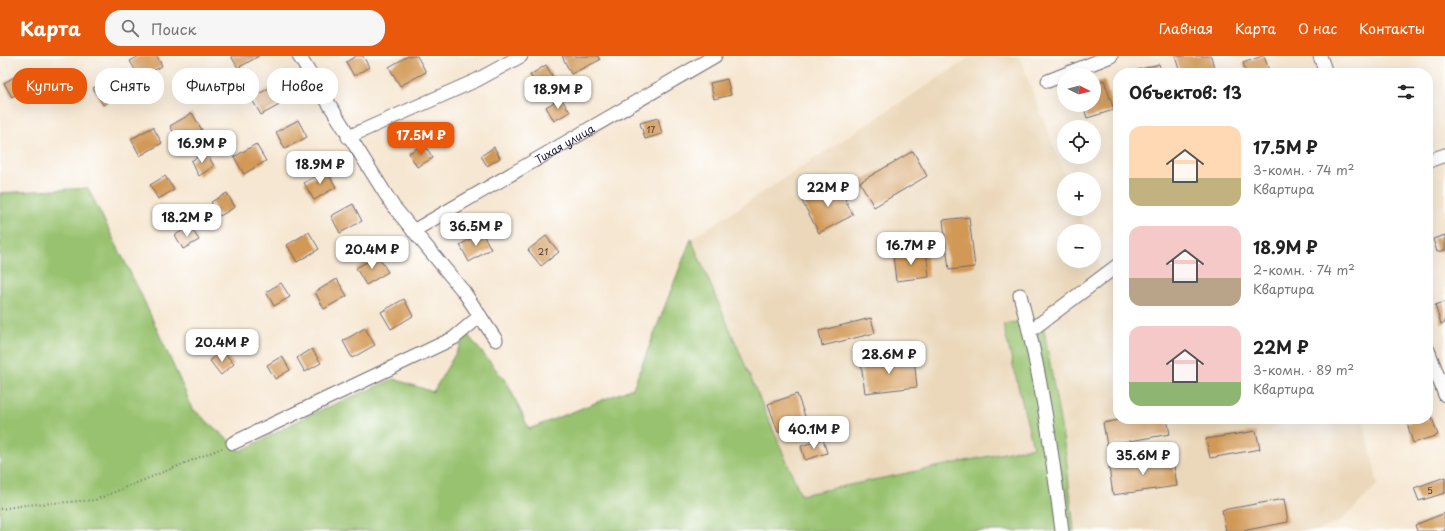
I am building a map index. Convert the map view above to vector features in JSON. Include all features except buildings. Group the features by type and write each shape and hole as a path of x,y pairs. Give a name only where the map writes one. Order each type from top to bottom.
{"street":[{"path":"299,56 348,137 393,206 464,292 496,340"},
{"path":"348,137 477,80 521,56"},
{"name":"Тихая улица","path":"413,231 715,56"},
{"path":"1048,81 1111,56"},
{"path":"1320,56 1324,68"},
{"path":"1433,159 1445,155"},
{"path":"1030,331 1113,269"},
{"path":"1020,295 1030,331 1053,458 1062,531"},
{"path":"233,444 454,338 480,316"},
{"path":"1433,363 1445,395"}],"path":[{"path":"0,509 26,504 95,500 233,444"}],"shaded area":[{"path":"972,56 1019,56 1057,155 1057,164 1060,164 1063,172 1057,172 1057,216 1081,216 1083,224 1057,224 1057,268 1113,269 1113,424 1364,424 1378,484 1340,522 1316,531 1074,531 1066,455 1042,318 1003,324 1033,447 801,496 691,239"}],"green space":[{"path":"88,188 141,294 193,409 241,451 307,416 394,379 433,392 467,334 508,384 529,429 633,388 691,239 801,495 1033,447 1003,324 1042,318 1066,455 1074,531 0,531 0,193"}]}
